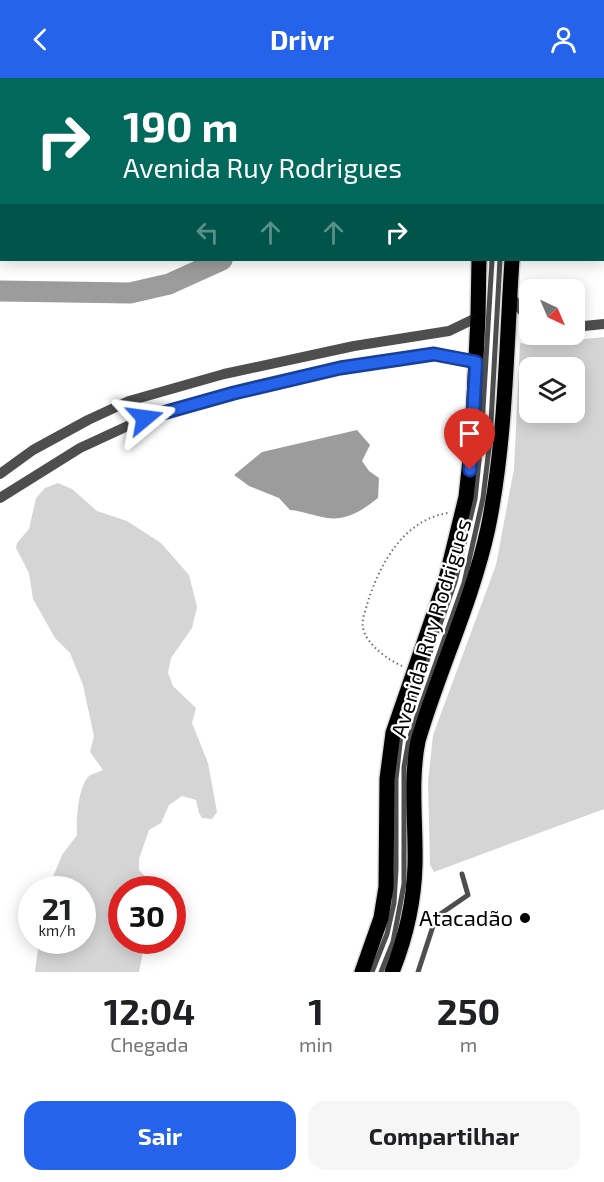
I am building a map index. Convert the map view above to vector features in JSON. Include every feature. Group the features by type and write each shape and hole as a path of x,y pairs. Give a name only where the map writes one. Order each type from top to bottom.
{"main road":[{"name":"Avenida Ruy Rodrigues","path":"362,972 372,950 381,918 386,887 387,779 396,718 446,579 463,513 470,470 479,261"},
{"name":"Avenida Ruy Rodrigues","path":"392,972 403,945 412,900 415,866 414,767 418,741 473,586 493,500 500,441 512,261"}],"street":[{"path":"510,296 519,307"},
{"path":"0,474 33,450 67,431 129,402 224,374 354,346 449,331 478,317"},
{"path":"585,326 604,324"},
{"path":"0,498 80,448 145,418 234,393 340,368 434,354 476,362"},
{"path":"67,431 80,448"}],"lane":[{"path":"372,972 387,934 394,903 396,779 401,735 455,582 475,499 481,442 492,261"},
{"path":"381,972 393,942 405,884 404,767 409,739 464,583 483,498 490,440 500,261"},
{"path":"418,972 436,917 468,895 462,874"},
{"path":"355,972 377,924 386,887"}],"path":[{"path":"413,671 397,664 377,650 365,635 362,622 367,606 382,566 401,539 432,517 463,513"}],"shaded area":[{"path":"604,337 604,809 434,872 430,865 428,782 433,735 496,565 514,469 519,364 519,423 585,423 585,357 519,357 520,345 585,345 585,339"},
{"path":"357,430 370,445 362,461 369,471 379,478 378,498 348,516 327,518 290,510 279,498 249,486 234,475 262,452"},
{"path":"58,483 72,489 97,511 127,521 161,543 189,575 197,607 192,628 171,658 168,673 173,686 196,708 192,723 208,763 217,812 212,819 202,818 196,800 182,796 169,805 161,823 149,830 139,859 139,870 145,876 108,876 108,954 142,954 139,972 35,972 37,954 96,954 96,876 53,876 62,855 77,835 78,804 82,787 89,776 103,770 90,752 94,736 83,685 70,653 55,638 33,599 29,573 16,548 17,543 29,529 36,498 45,488"}],"waterway":[{"path":"0,291 130,293 169,284 220,261"}],"place":[{"name":"Atacadão","path":"525,918"}],"route":[{"path":"145,418 234,393 340,368 434,354 476,362 470,470"}]}
